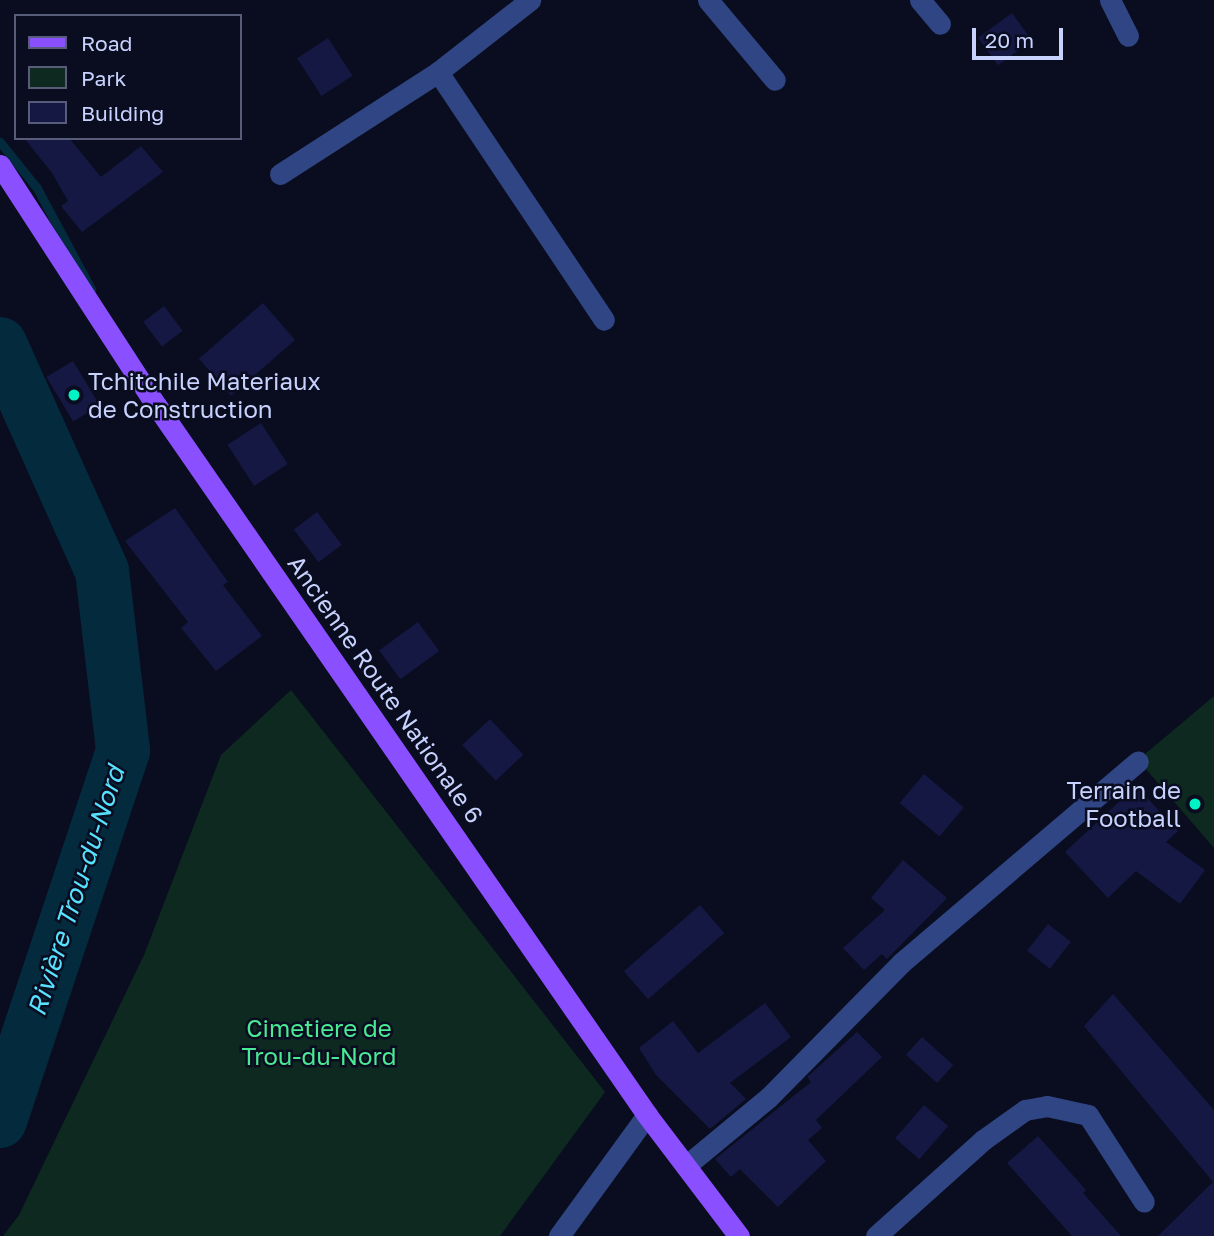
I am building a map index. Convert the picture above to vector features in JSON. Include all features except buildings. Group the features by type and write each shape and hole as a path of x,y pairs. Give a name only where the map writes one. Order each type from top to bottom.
{"main road":[{"name":"Ancienne Route Nationale 6","path":"0,165 156,405 647,1115 688,1164 738,1236"}],"street":[{"path":"280,174 438,72 530,0"},
{"path":"708,0 775,80"},
{"path":"920,0 940,24"},
{"path":"1110,0 1128,36"},
{"path":"438,72 604,320"},
{"path":"688,1164 769,1097 901,962 1138,761"},
{"path":"876,1236 983,1140 1025,1110 1047,1106 1088,1115 1144,1202"},
{"path":"559,1236 647,1115"}],"green space":[{"name":"Cimetiere de Trou-du-Nord","path":"291,690 605,1092 500,1236 3,1236 19,1215 144,955 221,755"},
{"name":"Terrain de Football","path":"1214,696 1214,848 1138,760"}],"waterway":[{"path":"0,142 37,188 91,289"},
{"name":"Rivière Trou-du-Nord","path":"0,344 102,571 123,751 0,1121"}],"place":[{"name":"Tchitchile Materiaux de Construction","path":"74,395"},
{"name":"Terrain de Football","path":"1195,804"}]}
